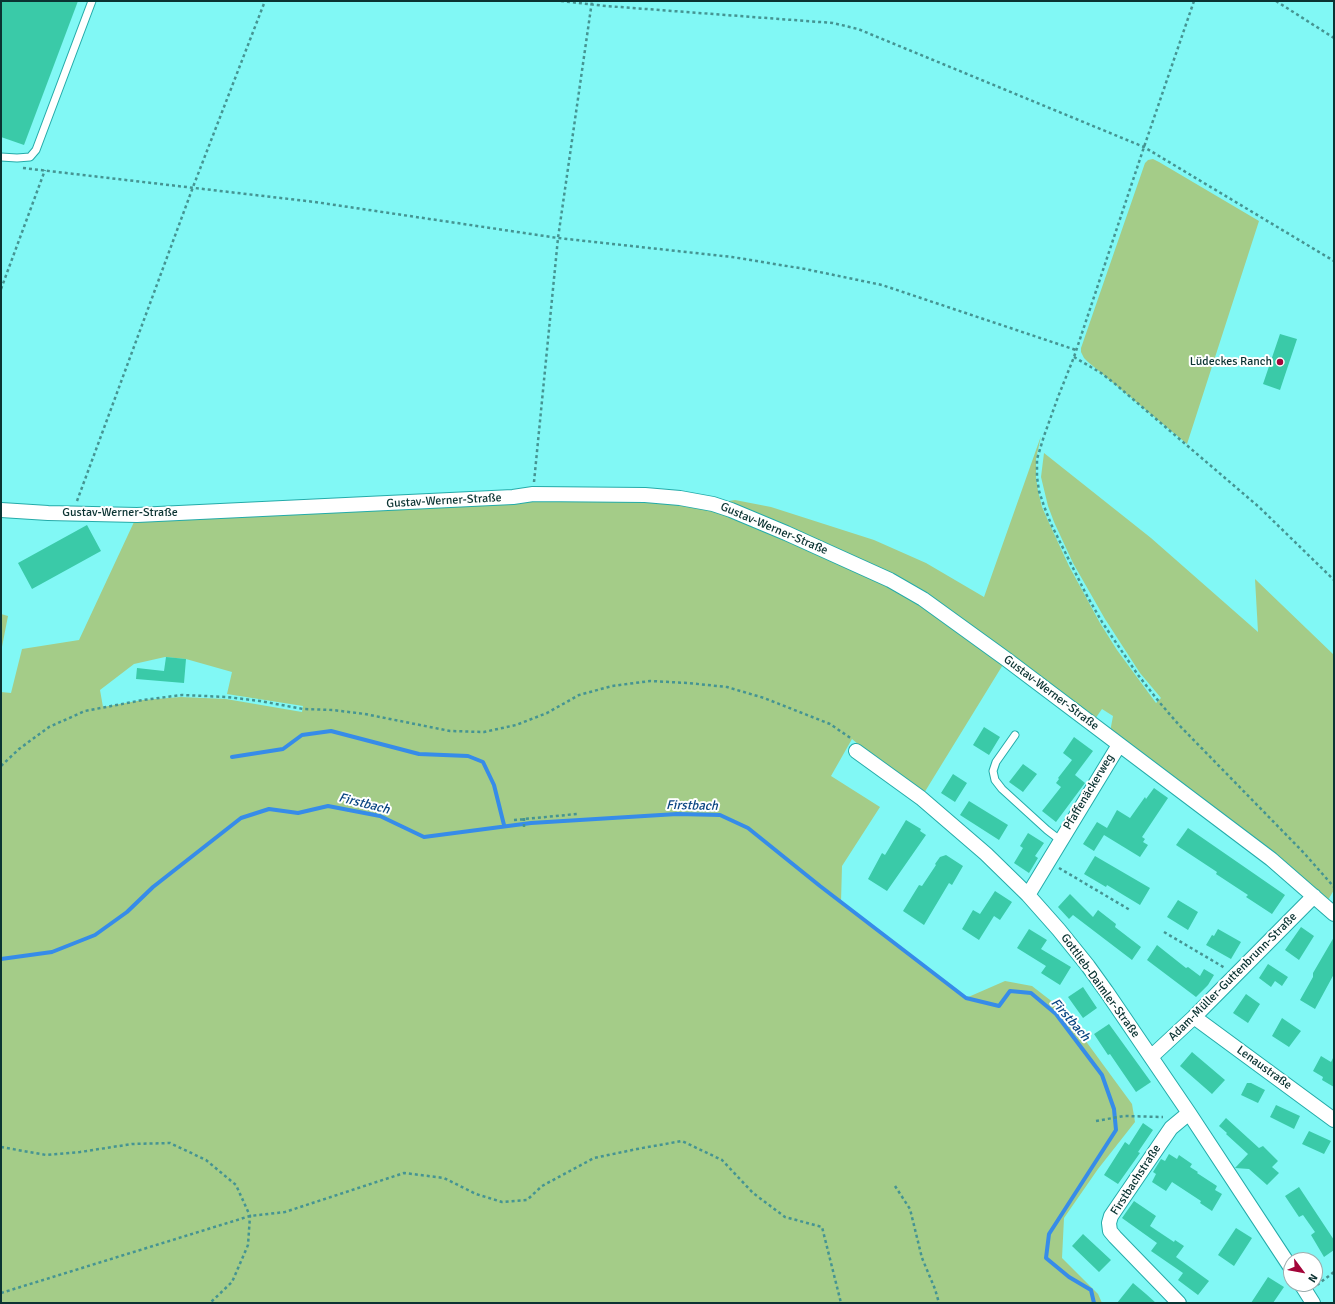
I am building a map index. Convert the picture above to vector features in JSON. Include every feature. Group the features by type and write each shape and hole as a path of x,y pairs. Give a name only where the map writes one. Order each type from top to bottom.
{"street":[{"name":"Gustav-Werner-Straße","path":"1,510 48,513 137,515 513,497 533,494 588,494 666,497 696,500 731,510 786,533 907,589 1006,659 1270,859 1334,914"},
{"name":"Pfaffenäckerweg","path":"1028,895 1119,745"},
{"name":"Gottlieb-Daimler-Straße","path":"856,751 921,798 986,854 1028,895 1088,966 1151,1057 1184,1117 1283,1257"},
{"name":"Adam-Müller-Guttenbrunn-Straße","path":"1151,1057 1314,896"},
{"name":"Lenaustraße","path":"1194,1016 1334,1120"},
{"name":"Firstbachstraße","path":"1180,1303 1115,1237 1110,1231 1109,1223 1111,1216 1171,1128 1184,1117"}],"lane":[{"path":"1,157 30,157 36,150 92,1"},
{"name":"Pfaffenäckerweg","path":"1015,735 996,762 994,771 995,780 1002,789 1060,840"}],"path":[{"path":"73,513 193,187 265,1"},
{"path":"561,1 592,5 844,24 1144,147 1334,261"},
{"path":"533,494 558,238 592,1"},
{"path":"1194,1 1038,459 1037,477 1039,491 1070,565 1102,622 1138,675 1160,703 1199,746 1304,853 1334,887"},
{"path":"1276,1 1334,38"},
{"path":"18,158 22,168 314,202 558,238 732,257 805,269 882,285 1076,350"},
{"path":"1,289 45,170"},
{"path":"1074,357 1101,373 1120,388 1258,507 1334,580"},
{"path":"1,766 19,749 49,727 85,711 143,700 182,696 227,697 303,709 332,710 365,714 450,731 484,732 516,725 548,713 579,695 612,686 650,681 727,687 764,698 830,724 852,739 856,751"},
{"path":"514,820 578,814"},
{"path":"524,819 524,828"},
{"path":"1048,861 1130,910"},
{"path":"1164,932 1236,974"},
{"path":"1096,1122 1124,1116 1184,1117"},
{"path":"1,1293 250,1216 285,1212 404,1173 444,1178 476,1194 502,1202 527,1200 542,1186 594,1158 682,1142 722,1160 753,1193 785,1216 822,1227 841,1303"},
{"path":"1,1147 46,1155 80,1152 132,1144 170,1143 206,1160 236,1185 250,1216 248,1245 232,1282 210,1303"},
{"path":"895,1186 910,1209 922,1258 935,1288 939,1303"},
{"path":"1307,1293 1334,1272"}],"green space":[{"path":"1153,159 1259,221 1187,444 1088,362 1081,352 1081,348 1145,163 1148,160"},
{"path":"1041,436 1036,459 1036,477 1042,507 1069,566 1100,623 1117,650 1156,703 1161,698 1140,673 1105,619 1073,563 1054,522 1048,506 1041,477 1044,453 1151,538 1258,632 1255,579 1334,655 1334,890 1328,900 1273,854 1110,732 1113,716 1102,709 1095,719 954,613 927,595 722,502 735,500 771,507 874,540 926,563 984,597"},
{"path":"531,499 644,501 695,506 729,515 905,593 1004,663 921,798 852,739 831,776 880,807 842,866 841,902 966,998 1005,981 1032,986 1063,1010 1132,1104 1135,1122 1098,1169 1064,1218 1062,1258 1098,1294 1102,1303 1,1303 1,692 11,693 22,649 79,640 134,522","holes":["165,657 186,659 232,672 227,694 303,706 302,712 226,699 181,697 143,700 103,707 100,690 134,664"]},
{"path":"1,614 8,616 1,652"}],"building":[{"path":"1,1 78,1 24,145 1,137"},
{"name":"Lüdeckes Ranch","path":"1280,334 1297,339 1280,390 1263,384"},
{"path":"87,525 101,551 32,589 18,563"},
{"path":"166,657 186,659 184,683 136,679 137,668 164,671"},
{"path":"984,727 1000,737 989,755 973,745"},
{"path":"1074,737 1093,751 1075,775 1085,783 1056,822 1042,811 1061,787 1056,783 1059,779 1058,778 1072,760 1063,753"},
{"path":"1023,764 1037,774 1023,792 1009,782"},
{"path":"953,774 967,783 955,802 941,793"},
{"path":"1154,788 1168,798 1142,837 1145,839 1143,842 1148,845 1140,857 1104,835 1094,851 1083,844 1097,822 1107,828 1117,810 1130,818 1145,797 1146,799"},
{"path":"969,801 1008,825 999,840 960,815"},
{"path":"906,820 921,829 920,831 926,835 887,891 868,879 882,853 885,855"},
{"path":"1188,828 1285,895 1272,914 1246,897 1248,895 1216,874 1217,872 1176,845"},
{"path":"1028,833 1044,843 1035,856 1038,858 1029,873 1014,863 1023,848 1020,846"},
{"path":"946,855 963,866 952,885 949,883 924,925 903,911 919,885 922,886 940,857"},
{"path":"1095,856 1150,888 1140,905 1107,885 1106,887 1084,874"},
{"path":"995,891 1012,902 1000,920 994,916 979,940 962,929 973,910 980,914"},
{"path":"1070,894 1093,917 1098,910 1116,924 1115,927 1141,947 1132,960 1073,915 1069,919 1058,907"},
{"path":"1178,900 1198,912 1188,930 1167,917"},
{"path":"1301,927 1314,936 1299,960 1285,950"},
{"path":"1029,929 1047,940 1041,949 1071,967 1060,985 1041,973 1046,966 1017,948"},
{"path":"1218,929 1241,942 1231,959 1206,945"},
{"path":"1334,937 1334,974 1315,1009 1300,1000 1313,977 1313,973"},
{"path":"1157,945 1186,968 1188,967 1200,976 1204,969 1214,975 1208,985 1196,997 1147,960"},
{"path":"1268,964 1288,977 1282,986 1275,981 1271,987 1259,978"},
{"path":"1083,987 1097,1008 1083,1018 1068,997"},
{"path":"1246,994 1260,1004 1248,1023 1233,1013"},
{"path":"1282,1018 1301,1031 1289,1047 1272,1036"},
{"path":"1109,1024 1151,1082 1136,1092 1110,1054 1108,1055 1094,1034"},
{"path":"1192,1052 1225,1080 1212,1094 1180,1066"},
{"path":"1321,1056 1331,1062 1334,1056 1334,1087 1322,1080 1323,1077 1313,1071"},
{"path":"1247,1083 1251,1083 1265,1090 1258,1103 1241,1095"},
{"path":"1276,1105 1300,1116 1294,1129 1270,1117"},
{"path":"1226,1118 1259,1148 1263,1146 1278,1161 1272,1167 1279,1173 1267,1185 1249,1169 1235,1168 1248,1154 1219,1126"},
{"path":"1143,1123 1153,1130 1138,1152 1140,1153 1118,1184 1104,1175 1125,1142 1129,1145"},
{"path":"1309,1131 1331,1141 1324,1154 1302,1144"},
{"path":"1169,1154 1177,1159 1179,1155 1192,1164 1190,1167 1198,1172 1197,1173 1217,1186 1215,1190 1222,1194 1212,1211 1200,1203 1201,1201 1172,1182 1166,1191 1152,1182 1156,1174 1153,1172 1161,1159 1165,1161"},
{"path":"1299,1187 1334,1240 1334,1250 1324,1257 1323,1252 1321,1252 1311,1235 1315,1232 1303,1215 1299,1217 1285,1196"},
{"path":"1134,1201 1156,1216 1150,1226 1174,1242 1175,1240 1184,1246 1176,1257 1209,1281 1198,1295 1178,1280 1183,1273 1151,1251 1157,1243 1122,1218"},
{"path":"1236,1228 1252,1238 1234,1266 1218,1255"},
{"path":"1083,1234 1111,1260 1099,1272 1072,1246"},
{"path":"1268,1277 1283,1286 1273,1303 1251,1303"},
{"path":"1133,1283 1146,1294 1156,1303 1117,1303"}],"waterway":[{"path":"232,757 283,749 302,735 331,731 419,754 468,756 483,762 494,785 504,825"},
{"name":"Firstbach","path":"1,959 52,952 95,935 127,912 153,887 241,818 269,809 298,813 328,806 380,816 424,837 531,823 677,814 720,815 748,828 820,886 966,998 999,1006 1010,991 1031,993 1056,1014 1102,1075 1114,1109 1116,1130 1049,1234 1046,1258 1069,1277 1091,1290 1094,1303"}],"place":[{"name":"Lüdeckes Ranch","path":"1280,362"}]}
